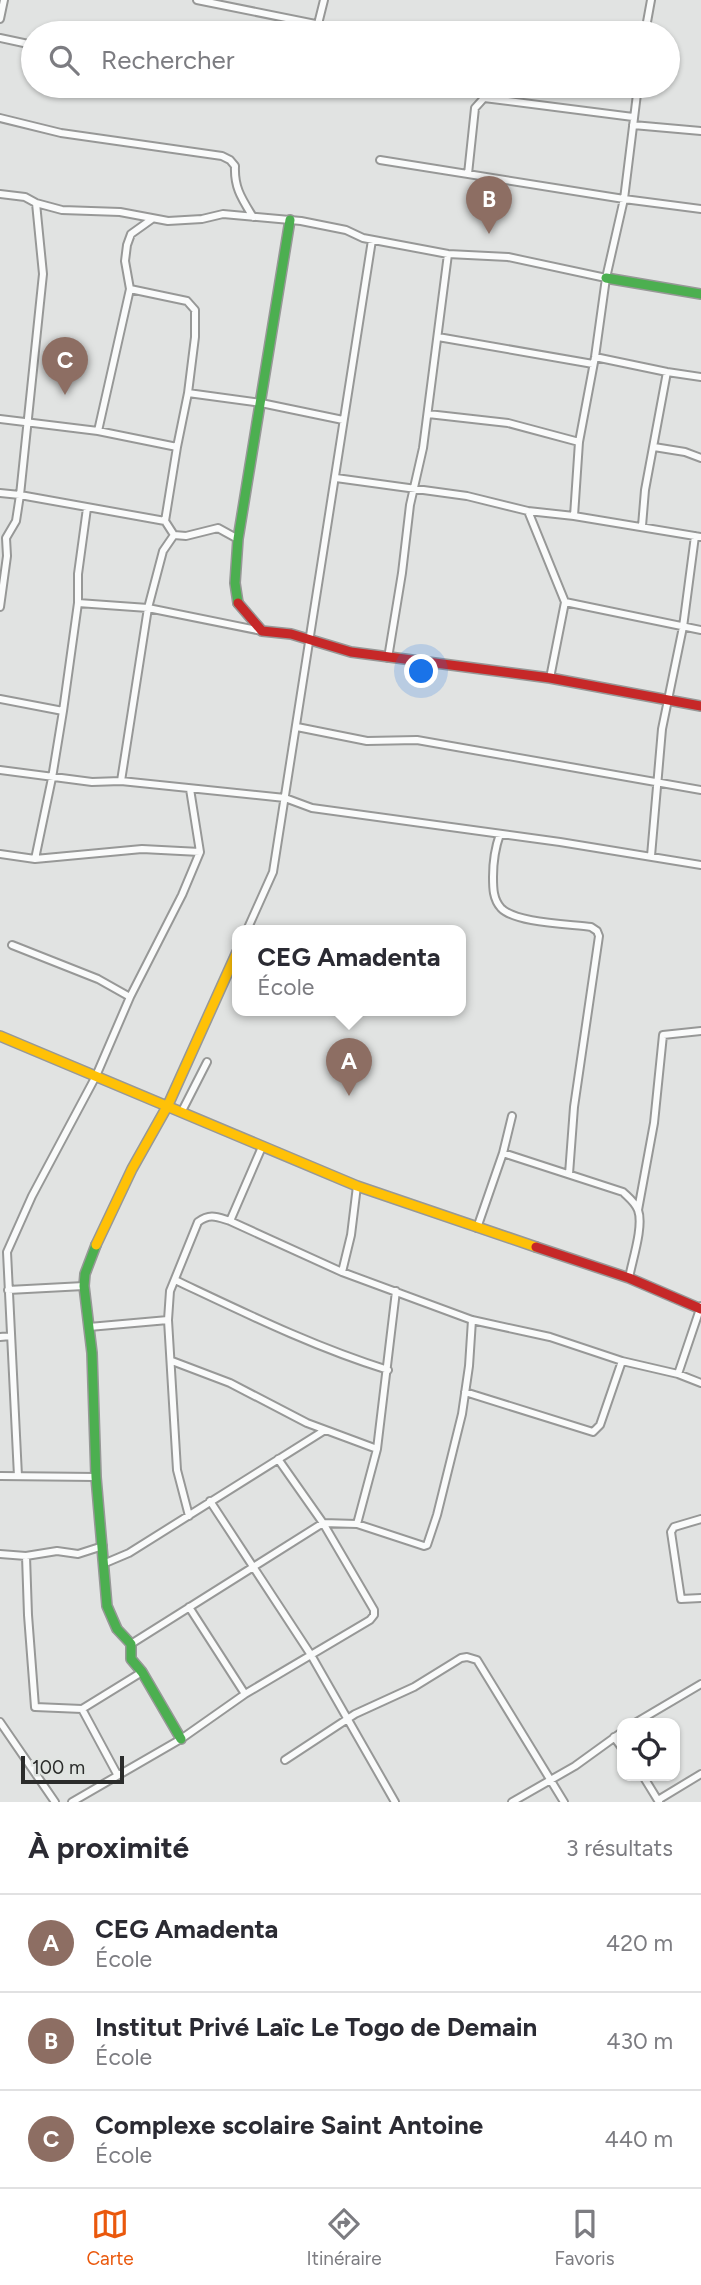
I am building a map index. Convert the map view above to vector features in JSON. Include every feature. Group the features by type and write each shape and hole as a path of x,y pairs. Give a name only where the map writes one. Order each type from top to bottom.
{"street":[{"path":"0,19 4,0"},
{"path":"197,0 303,21"},
{"path":"240,8 241,0"},
{"path":"319,21 324,0"},
{"path":"647,21 651,0"},
{"path":"0,38 21,42"},
{"path":"468,174 475,108 484,98 701,131"},
{"path":"574,516 579,442 606,278 624,199 636,98"},
{"path":"0,118 61,133 222,156 235,166 234,182 237,192 253,217"},
{"path":"380,160 701,209"},
{"path":"0,194 25,197 62,210 120,212 152,219 178,221 223,214 290,220 346,230 372,240 448,254 508,257 606,278 701,294"},
{"path":"0,607 7,556 6,538 16,521 20,495 43,274 36,203"},
{"path":"98,431 130,289 125,261 127,245 131,234 152,219"},
{"path":"262,631 256,620 238,606 236,600 238,539 290,220"},
{"path":"249,925 273,872 372,240"},
{"path":"388,658 401,584 410,505 416,488 428,414 448,254"},
{"path":"130,289 187,301 195,310 195,337 188,393 164,520 174,535"},
{"path":"438,337 701,377"},
{"path":"642,526 645,490 667,372"},
{"path":"188,393 261,403 343,420"},
{"path":"428,414 508,423 579,442"},
{"path":"0,419 98,431 177,447"},
{"path":"654,447 701,458"},
{"path":"336,478 467,496 528,511 642,526 698,537 662,729 651,856"},
{"path":"0,493 164,520"},
{"path":"35,859 63,711 78,603 78,574 87,508"},
{"path":"528,511 565,602 550,678"},
{"path":"174,535 186,536 218,528 238,539"},
{"path":"121,781 148,608 163,551 174,535"},
{"path":"565,602 701,630"},
{"path":"78,603 148,608 262,631 291,634 338,649 388,658 550,678 701,706"},
{"path":"0,699 63,711"},
{"path":"297,727 367,741 417,740 701,790"},
{"path":"0,771 92,782 121,781 285,798 312,808 701,865"},
{"path":"18,1476 7,1252 96,1076 130,997 182,895 200,852 190,789"},
{"path":"500,834 494,850 493,871 494,893 499,906 508,914 521,917 591,927 599,936 574,1107 569,1174"},
{"path":"0,854 35,859 142,849 200,852"},
{"path":"12,945 98,979 130,997"},
{"path":"181,1739 142,1672 131,1659 131,1644 117,1629 107,1606 84,1286 88,1262 132,1169 168,1105 232,963"},
{"path":"629,1278 654,1123 663,1035 701,1031"},
{"path":"0,1035 357,1186 629,1278 701,1307 678,1374"},
{"path":"182,1111 207,1062"},
{"path":"477,1228 503,1153 512,1116"},
{"path":"230,1221 262,1147"},
{"path":"503,1153 623,1192 638,1211"},
{"path":"342,1272 351,1235 357,1186"},
{"path":"189,1516 177,1470 168,1320 170,1292 174,1280 198,1223 206,1216 230,1221 342,1272 472,1320 550,1336 622,1361 678,1374 701,1383"},
{"path":"174,1280 292,1335 351,1359 388,1370"},
{"path":"8,1290 84,1286"},
{"path":"357,1524 377,1449 396,1291"},
{"path":"89,1327 168,1320"},
{"path":"131,1644 323,1522 357,1524 427,1545 462,1414 472,1320"},
{"path":"0,1337 11,1336"},
{"path":"172,1361 230,1383 307,1423 377,1449"},
{"path":"465,1392 593,1432 600,1426 622,1361"},
{"path":"102,1564 129,1553 326,1430"},
{"path":"72,1802 181,1739 245,1694 370,1620 374,1615 323,1522 278,1459"},
{"path":"0,1476 96,1477"},
{"path":"210,1501 311,1655 395,1802"},
{"path":"701,1519 674,1527 671,1532 681,1598 701,1598"},
{"path":"0,1554 26,1556 57,1551 78,1554 103,1546"},
{"path":"26,1556 35,1707 82,1709 142,1672"},
{"path":"189,1607 245,1694"},
{"path":"285,1760 346,1719 414,1687 461,1658 471,1657 477,1660 564,1802"},
{"path":"643,1718 701,1684"},
{"path":"82,1709 117,1774"},
{"path":"0,1722 55,1802"},
{"path":"512,1802 575,1766 617,1735"},
{"path":"614,1737 617,1741"},
{"path":"646,1781 659,1801 701,1774"}],"traffic: fast":[{"path":"238,603 235,583 238,539 290,220"},
{"path":"606,278 701,294"},
{"path":"96,1245 85,1274 84,1286 92,1353 96,1477 107,1606 117,1629 131,1644 131,1659 142,1672 181,1739"}],"traffic: slow":[{"path":"96,1245 132,1169 168,1105 232,963"},
{"path":"0,1036 357,1186 536,1247"}],"traffic: jam":[{"path":"238,603 262,631 291,634 351,652 550,678 701,706"},
{"path":"536,1247 629,1278 701,1309"}],"place":[{"name":"Institut Privé Laïc Le Togo de Demain","path":"489,234"},
{"name":"Complexe scolaire Saint Antoine","path":"65,395"},
{"name":"CEG Amadenta","path":"349,1096"}]}
